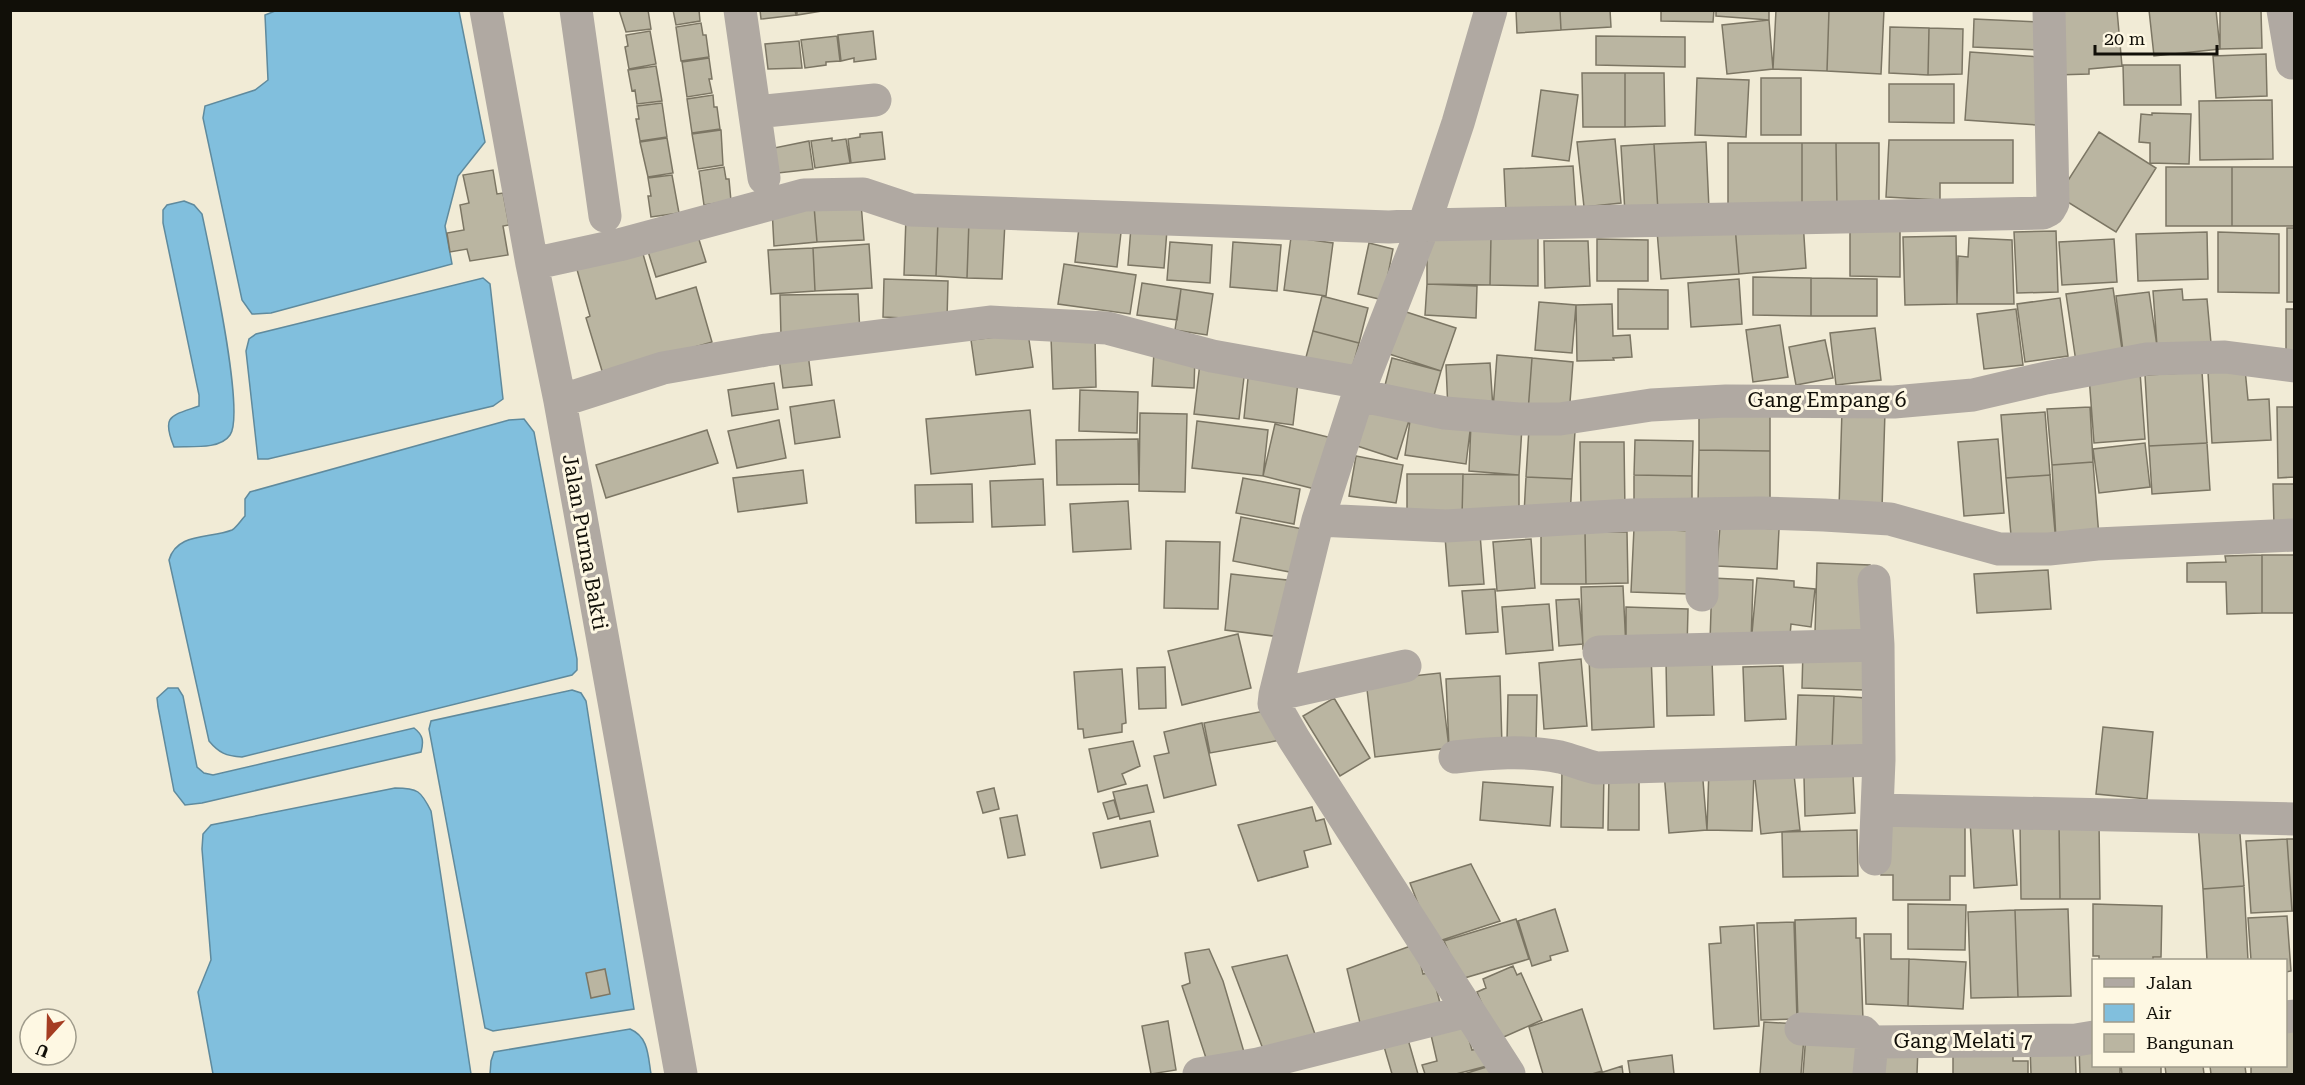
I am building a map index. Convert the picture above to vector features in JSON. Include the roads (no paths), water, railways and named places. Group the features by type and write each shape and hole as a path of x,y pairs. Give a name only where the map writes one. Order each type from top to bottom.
{"street":[{"name":"Jalan Purna Bakti","path":"486,10 532,264 560,401 681,1074"},
{"path":"576,10 605,216"},
{"path":"740,10 764,178"},
{"path":"1491,10 1458,123 1424,225 1360,389 1318,520 1275,695 1275,704 1294,739 1509,1074"},
{"path":"532,264 620,245 804,195 863,194 911,210 1377,227 2043,213 2049,210 2053,203 2049,10"},
{"path":"2283,10 2294,72"},
{"path":"755,112 875,100"},
{"name":"Gang Empang 6","path":"560,401 675,366 766,350 990,322 1107,328 1212,356 1360,389 1445,412 1518,419 1560,419 1651,405 1738,401 1894,402 1973,395 2046,378 2147,359 2225,357 2295,366"},
{"path":"1318,520 1446,526 1631,515 1760,513 1890,519 1999,549 2049,549 2097,544 2295,535"},
{"path":"1702,515 1702,595"},
{"path":"1874,581 1878,645 1879,760 1875,859"},
{"path":"1599,652 1878,645"},
{"path":"1275,695 1405,666"},
{"path":"1455,757 1481,754 1541,754 1596,768 1879,760"},
{"path":"1877,810 2295,819"},
{"path":"1199,1074 1258,1064 1468,1011"},
{"name":"Gang Melati 7","path":"1801,1029 1863,1032 1872,1042 2076,1040 2092,1037"},
{"path":"1869,1074 1872,1042"}],"water":[{"path":"275,11 459,11 485,142 458,176 445,226 452,264 271,313 252,314 242,300 203,118 205,106 255,90 268,80 265,15"},
{"path":"184,201 194,205 202,214 225,329 234,421 230,435 219,443 174,447 168,428 171,418 199,406 199,395 163,223 163,210 167,205"},
{"path":"483,278 490,284 503,399 493,406 268,459 258,459 246,351 249,339 256,334"},
{"path":"524,419 534,432 577,659 577,670 572,675 242,757 227,755 216,748 209,741 169,560 173,551 179,545 195,538 234,529 245,516 245,499 250,492 509,420"},
{"path":"168,688 178,688 183,696 197,767 204,773 213,775 414,728 422,738 421,752 185,805 174,791 158,707 157,698"},
{"path":"572,690 581,693 586,701 634,1009 493,1031 485,1028 429,729 431,721"},
{"path":"395,788 418,792 431,811 471,1074 213,1074 198,992 211,960 202,849 203,834 211,825"},
{"path":"630,1029 644,1042 651,1074 490,1074 494,1052"}]}
